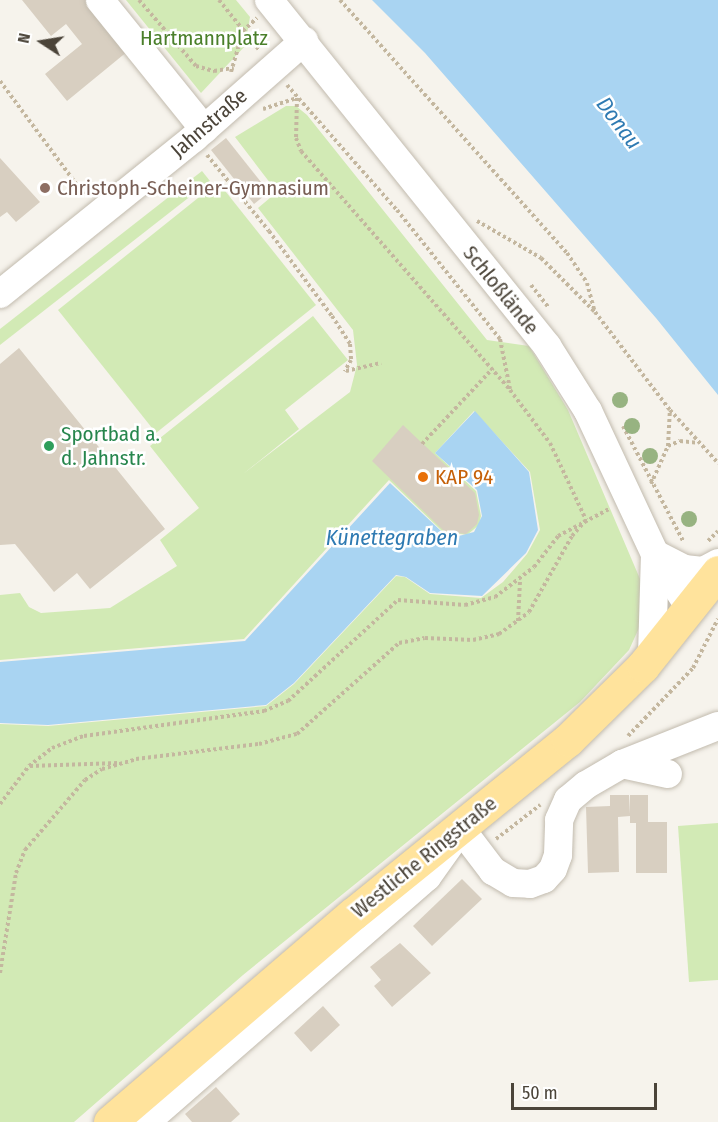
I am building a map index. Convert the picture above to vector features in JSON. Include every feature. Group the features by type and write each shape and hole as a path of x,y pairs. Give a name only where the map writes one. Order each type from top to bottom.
{"main road":[{"name":"Westliche Ringstraße","path":"110,1122 353,914 461,829 568,740 648,660 709,617 714,554"}],"street":[{"path":"100,0 199,134"},
{"name":"Schloßlände","path":"269,0 304,41 427,200 547,346 588,411 655,554 709,617"},
{"name":"Jahnstraße","path":"0,294 199,134 304,41"},
{"path":"648,660 655,554 693,570 703,571 714,554"},
{"path":"461,829 493,871 513,883 530,884 544,879 558,855 559,820 568,800 622,764 718,726"},
{"path":"622,764 668,774"},
{"name":"Westliche Ringstraße","path":"146,1122 427,877 461,829"}],"path":[{"path":"139,0 196,66 214,71 235,68"},
{"path":"219,0 243,30"},
{"path":"340,0 567,254 587,283 595,312"},
{"path":"0,81 87,198"},
{"path":"510,390 500,339 397,210 297,98 296,138 301,150 510,390 550,443 586,520"},
{"path":"199,134 350,344 351,360 345,371 381,363"},
{"path":"474,219 542,258 595,312 670,410 718,463"},
{"path":"422,444 493,368"},
{"path":"651,484 668,446 670,410"},
{"path":"668,446 680,441 699,443"},
{"path":"654,490 682,541 691,546"},
{"path":"0,804 29,766 52,748 84,736 264,711 288,700 312,681 398,600 465,605 495,597 520,580 558,536 609,509"},
{"path":"29,766 122,763 259,744 297,734 399,644 425,638 473,640 499,634 518,621 530,612 572,536 586,520"},
{"path":"714,554 718,531"},
{"path":"518,621 520,580"},
{"path":"0,973 16,873 25,850 85,780 102,769 122,763"}],"green space":[{"name":"Hartmannplatz","path":"126,0 236,0 250,17 245,46 201,93"},
{"path":"286,106 296,106 307,115 487,340 529,346 568,410 646,593 639,628 629,650 580,702 243,975 74,1122 0,1122 0,724 48,726 266,706 294,684 396,576 405,577 430,594 481,598 503,582 527,554 540,530 530,472 474,411 435,453 476,491 481,516 479,525 467,535 442,531 389,480 244,639 0,660 0,595 20,593 29,607 41,613 110,608 177,566 160,540 199,508 150,446 313,316 348,360 285,410 299,429 243,474 350,392 357,365 353,330 258,208 277,192 235,137"},
{"path":"202,171 210,181 0,345 0,329"},
{"path":"218,182 316,305 156,433 58,310"},
{"path":"718,823 718,980 689,982 678,826"}],"water":[{"name":"Donau","path":"372,0 718,0 718,395 656,318 425,53"},
{"name":"Künettegraben","path":"475,411 529,472 538,530 526,553 482,596 430,593 406,577 396,575 294,683 266,705 48,725 0,723 0,662 245,641 390,483 441,531 455,537 474,532 482,516 477,490 435,453"}],"building":[{"path":"22,0 87,0 128,51 67,101 45,74 82,44 66,24 51,36"},
{"path":"226,138 269,192 254,204 211,150"},
{"path":"0,158 40,202 16,222 7,212 0,217"},
{"name":"Sportbad a. d. Jahnstr.","path":"19,348 165,529 90,589 77,573 54,592 15,544 0,545 0,364"},
{"name":"KAP 94","path":"403,425 475,493 479,515 477,524 466,534 444,531 372,461"},
{"path":"610,795 629,795 630,814 630,795 648,795 648,822 667,822 667,873 636,873 636,823 630,823 630,816 618,817 619,872 588,873 586,807 610,806"},
{"path":"462,879 482,899 432,946 413,926"},
{"path":"400,943 431,973 392,1007 374,986 381,980 370,967"},
{"path":"323,1006 340,1025 311,1052 294,1033"},
{"path":"216,1087 240,1114 231,1122 192,1122 185,1114"}],"place":[{"name":"Christoph-Scheiner-Gymnasium","path":"45,188"},
{"name":"Sportbad a. d. Jahnstr.","path":"49,446"},
{"name":"KAP 94","path":"423,477"}]}
